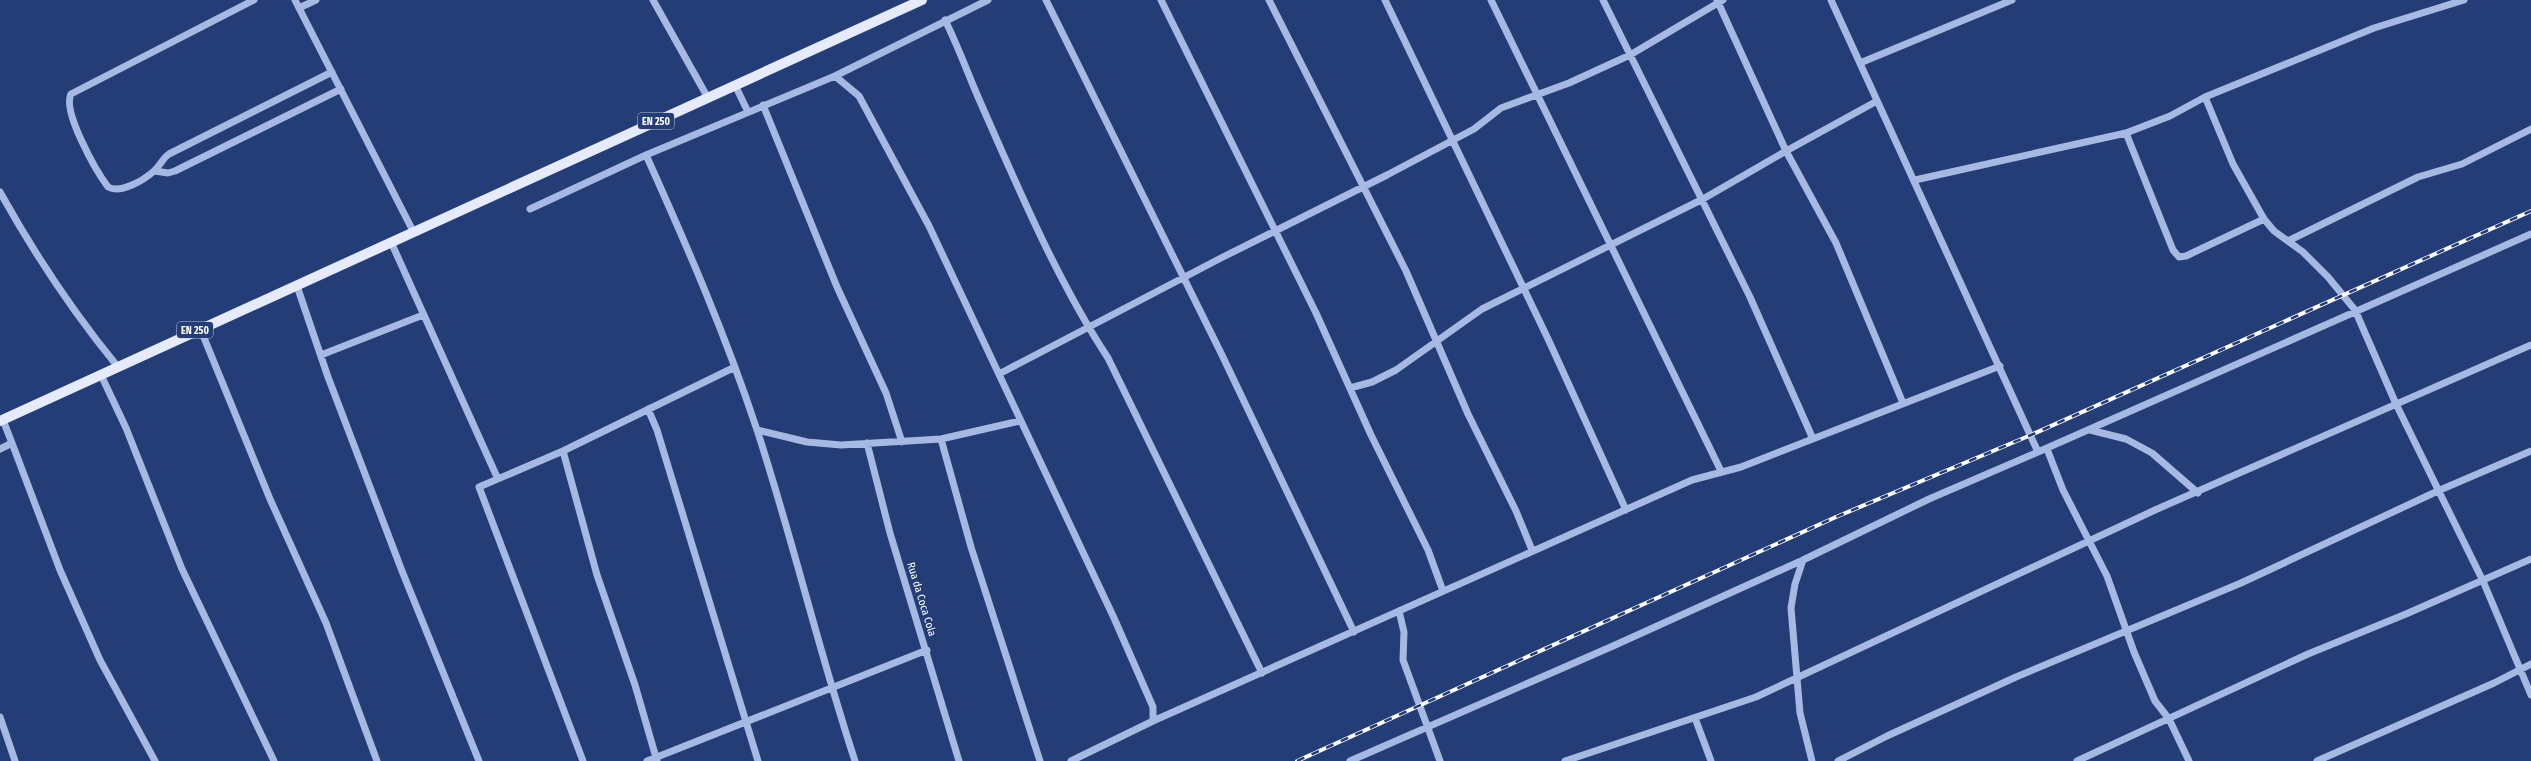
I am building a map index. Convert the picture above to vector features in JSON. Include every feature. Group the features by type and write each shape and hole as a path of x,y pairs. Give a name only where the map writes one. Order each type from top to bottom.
{"main road":[{"name":"EN 250","path":"1,420 200,328 297,286 414,231 842,38 922,0"}],"street":[{"path":"254,0 71,94 69,100 71,117 108,187 123,188 155,171 169,154 332,72"},
{"path":"295,0 414,231"},
{"path":"299,8 316,0"},
{"path":"653,0 708,98"},
{"path":"530,209 646,155 835,76 945,20 988,0"},
{"path":"1046,0 1183,278 1354,632"},
{"path":"1161,0 1316,313 1350,388 1428,550 1443,591"},
{"path":"1269,0 1406,272 1468,414 1516,511 1532,550"},
{"path":"1385,0 1523,289 1626,510"},
{"path":"1492,0 1722,471"},
{"path":"1603,0 1750,297 1812,439"},
{"path":"1831,0 1915,180 2038,452"},
{"path":"1860,63 2012,0"},
{"path":"1915,180 2126,133 2170,116 2205,97 2374,28 2464,0"},
{"path":"999,374 1452,140 1474,128 1501,108 1569,83 1630,55 1720,1 1786,151 1836,243 1903,403"},
{"path":"945,20 959,48 1000,147 1089,328 1108,358 1262,673"},
{"path":"835,76 859,96 896,162 967,305 1020,421 1114,618 1153,707 1153,721"},
{"path":"735,85 748,112"},
{"path":"155,171 168,173 175,171 341,89"},
{"path":"2205,97 2233,164 2264,219 2288,241 2303,252 2328,277 2355,310 2396,404 2440,490 2483,581 2531,695"},
{"path":"1350,388 1372,382 1396,370 1482,309 1703,200 1786,151 1877,101"},
{"path":"763,105 837,287 886,393 902,442"},
{"path":"2288,241 2418,177 2462,164 2531,129"},
{"path":"2126,133 2151,192 2173,250 2179,257 2186,256 2264,219"},
{"path":"646,155 708,296 757,430 831,688 855,761"},
{"path":"0,192 49,277 84,326 118,367"},
{"path":"1350,761 1428,725 1613,646 1803,560 1928,499 2047,449 2355,310 2531,234"},
{"path":"391,242 497,477"},
{"path":"297,286 321,355 402,570 478,761"},
{"path":"321,355 423,315"},
{"path":"200,328 270,499 326,623 377,761"},
{"path":"1565,761 1756,697 1827,662 2089,541 2531,345"},
{"path":"1071,761 1153,721 1399,612 1532,550 1692,480 1741,467 2000,366"},
{"path":"583,761 478,490 481,485 497,477 563,451 735,367"},
{"path":"101,375 126,428 182,569 274,761"},
{"path":"648,409 758,761"},
{"path":"1,420 12,444 60,570 100,660 155,761"},
{"path":"757,430 793,440 823,444 867,444 941,439 1020,421"},
{"path":"2090,430 2126,439 2152,453 2198,492"},
{"path":"941,439 971,547 1040,761"},
{"path":"0,449 12,444"},
{"name":"Rua da Coca Cola","path":"867,444 886,519 927,650 959,761"},
{"path":"2047,449 2063,490 2107,576 2126,632 2156,701 2169,719 2189,761"},
{"path":"563,451 597,575 639,698 657,759"},
{"path":"1838,761 1887,736 2016,677 2241,583 2440,490 2531,451"},
{"path":"2077,761 2308,654 2483,581 2531,559"},
{"path":"1803,560 1795,584 1791,608 1796,678 1804,734 1812,761"},
{"path":"1399,612 1404,632 1403,660 1440,761"},
{"path":"647,761 657,759 927,650"},
{"path":"2317,761 2531,664"},
{"path":"0,717 15,761"},
{"path":"1695,718 1711,761"}],"railway":[{"path":"1297,761 1836,517 2031,435 2531,211"}]}
